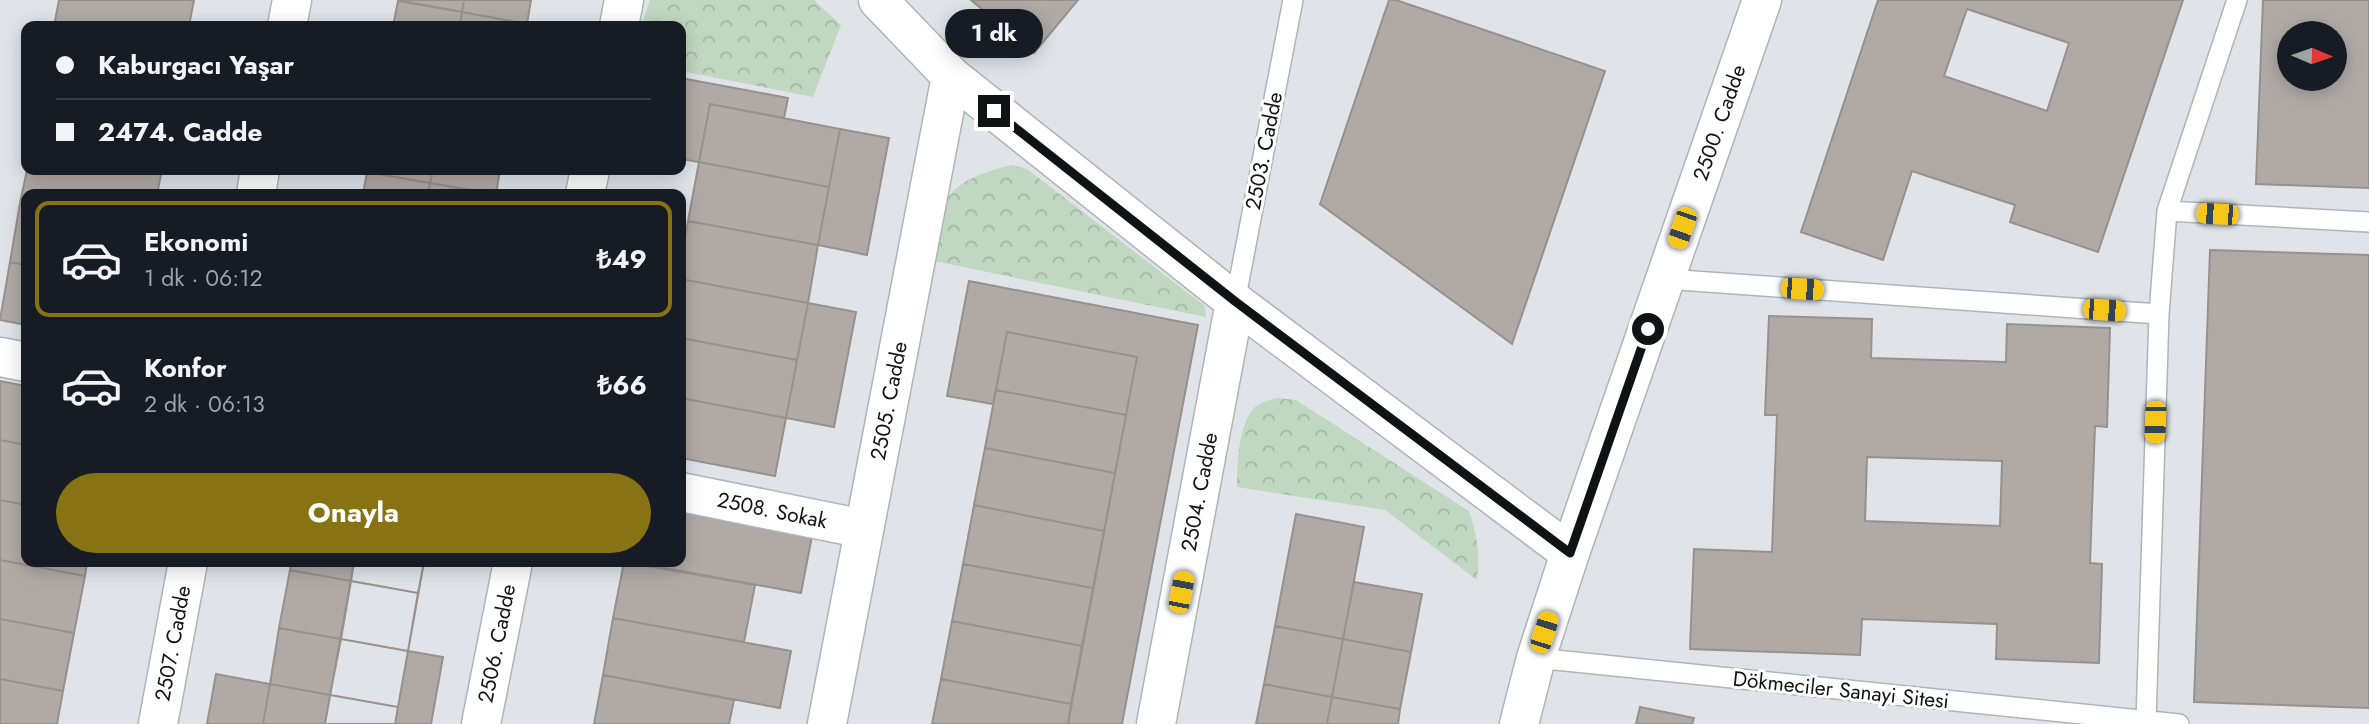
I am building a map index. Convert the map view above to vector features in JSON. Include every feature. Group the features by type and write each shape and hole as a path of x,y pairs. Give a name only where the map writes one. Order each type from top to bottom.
{"street":[{"path":"288,21 292,0"},
{"path":"620,21 624,0"},
{"path":"878,0 950,76 1236,302 1570,553"},
{"name":"2500. Cadde","path":"1519,724 1536,658 1570,553 1762,0"},
{"name":"2505. Cadde","path":"827,724 950,76"},
{"name":"2504. Cadde","path":"1156,724 1236,302"},
{"path":"0,356 21,361"},
{"name":"2508. Sokak","path":"686,493 864,529"},
{"name":"2507. Cadde","path":"158,724 187,567"},
{"name":"2506. Cadde","path":"481,724 512,567"}],"lane":[{"name":"2503. Cadde","path":"1236,302 1293,0"},
{"path":"2146,721 2159,314 2167,211 2237,0"},
{"path":"2167,211 2369,222"},
{"path":"1665,279 2159,314"},
{"name":"Dökmeciler Sanayi Sitesi","path":"1536,658 2179,724"}],"green space":[{"path":"650,0 814,0 841,25 813,97 686,72 686,21 643,21"},
{"path":"1012,165 1027,169 1205,306 1206,317 934,261 949,197 961,185 978,176"},
{"path":"1277,398 1296,400 1469,511 1478,545 1477,580 1385,510 1237,487 1237,467 1245,423 1256,406"}],"building":[{"path":"59,0 194,0 190,21 55,21"},
{"path":"398,0 464,0 462,12"},
{"path":"464,0 531,0 528,21 511,21 462,12"},
{"path":"971,0 1078,0 1034,53"},
{"path":"1389,0 1396,0 1605,71 1512,344 1320,204"},
{"path":"1878,0 2183,0 2098,252 2010,222 2015,205 1912,171 1883,260 1801,232","holes":["1967,9 2069,43 2047,111 1944,76"]},
{"path":"2263,0 2369,0 2369,188 2256,184"},
{"path":"398,1 462,12 461,21 394,21"},
{"path":"462,12 511,21 461,21"},
{"path":"686,79 788,98 784,118 710,104 699,162 686,160"},
{"path":"710,104 840,129 829,187 699,162"},
{"path":"840,129 889,138 867,255 818,245"},
{"path":"699,162 829,187 818,245 688,221"},
{"path":"26,175 161,175 158,189 23,189"},
{"path":"366,175 384,175 430,183 429,189 364,189"},
{"path":"384,175 432,175 430,183"},
{"path":"432,175 499,175 497,189 466,189 430,183"},
{"path":"430,183 462,189 429,189"},
{"path":"20,203 21,203 21,264 10,262"},
{"path":"688,221 818,245 808,303 686,280"},
{"path":"2210,250 2369,255 2369,708 2194,702"},
{"path":"10,262 21,264 21,324 0,320"},
{"path":"686,280 808,303 797,360 686,339"},
{"path":"969,281 1198,325 1122,724 1068,724 1137,357 1007,332 993,404 947,396"},
{"path":"808,303 856,312 834,427 786,418"},
{"path":"1769,316 1872,319 1871,358 2006,362 2007,324 2110,328 2107,427 2095,426 2090,563 2102,564 2099,663 1996,659 1997,624 1862,619 1860,655 1690,649 1694,549 1772,552 1777,415 1765,415","holes":["1867,457 2002,461 2000,526 1865,521"]},
{"path":"1007,332 1137,357 1126,415 996,390"},
{"path":"686,339 797,360 786,418 686,399"},
{"path":"0,381 21,385 21,444 0,440"},
{"path":"996,390 1126,415 1115,473 985,448"},
{"path":"686,399 786,418 775,476 686,459"},
{"path":"0,440 21,444 21,504 0,500"},
{"path":"985,448 1115,473 1104,531 974,505"},
{"path":"0,500 21,504 21,564 0,560"},
{"path":"974,505 1104,531 1093,588 963,564"},
{"path":"686,512 812,536 801,593 660,567 686,567"},
{"path":"1296,514 1364,527 1343,639 1275,626"},
{"path":"0,560 21,564 21,567 37,567 85,576 74,633 0,619"},
{"path":"963,564 1093,588 1082,646 952,621"},
{"path":"37,567 86,567 85,576"},
{"path":"290,567 353,567 351,581 290,570"},
{"path":"353,567 423,567 395,724 325,724"},
{"path":"353,567 423,567 418,593 351,581"},
{"path":"623,567 652,567 755,585 744,642 613,618"},
{"path":"290,570 351,581 341,639 279,628"},
{"path":"351,581 418,593 408,651 341,639"},
{"path":"1354,582 1422,594 1411,652 1343,639"},
{"path":"613,618 791,651 780,708 603,675"},
{"path":"0,619 74,633 63,691 0,679"},
{"path":"952,621 1082,646 1071,704 941,679"},
{"path":"1275,626 1343,639 1332,697 1264,684"},
{"path":"279,628 341,639 330,695 270,684"},
{"path":"341,639 408,651 398,707 330,695"},
{"path":"1343,639 1411,652 1400,709 1332,697"},
{"path":"408,651 443,657 431,724 395,724"},
{"path":"216,674 270,684 263,724 207,724"},
{"path":"603,675 734,700 729,724 594,724"},
{"path":"0,679 63,691 57,724 0,724"},
{"path":"941,679 1071,704 1068,724 932,724"},
{"path":"270,684 330,695 325,724 263,724"},
{"path":"1264,684 1332,697 1327,724 1256,724"},
{"path":"330,695 398,707 395,724 325,724"},
{"path":"1332,697 1400,709 1398,724 1327,724"},
{"path":"1640,707 1694,718 1692,724 1636,724"}],"route":[{"path":"994,111 1236,302 1570,553 1648,329"}]}
